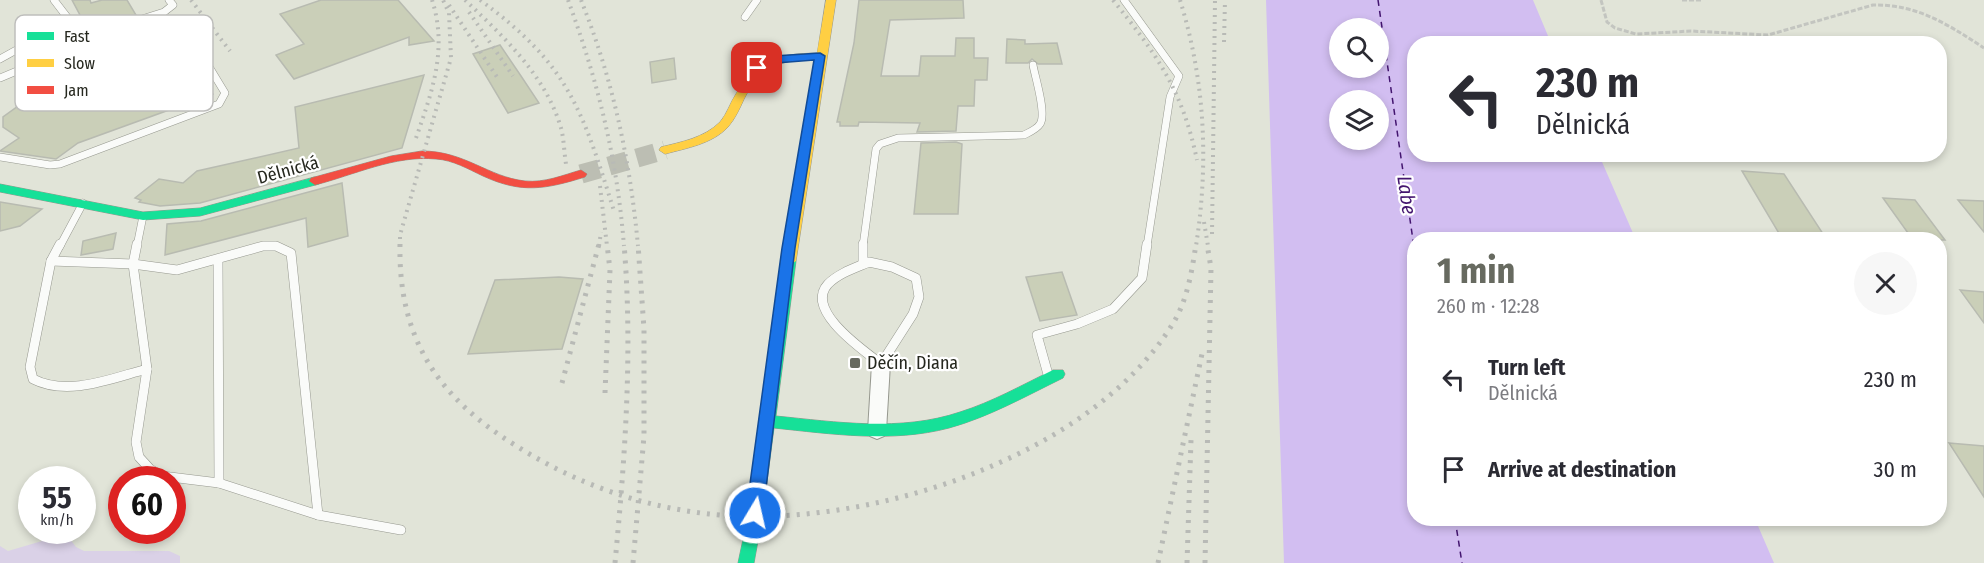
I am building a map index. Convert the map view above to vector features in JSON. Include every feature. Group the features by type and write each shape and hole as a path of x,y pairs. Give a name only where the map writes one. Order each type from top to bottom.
{"street":[{"path":"746,563 758,496 789,248 831,0"},
{"path":"665,150 701,139 725,124 750,74 757,68 774,59 820,56"},
{"name":"Dělnická","path":"0,188 143,216 200,212 410,156 450,158 505,180 527,185 581,174"},
{"path":"877,431 880,364"},
{"path":"768,421 877,431 921,428 950,421 1054,376"}],"lane":[{"path":"54,0 65,15"},
{"path":"154,15 164,12 173,5 169,0"},
{"path":"746,17 757,0"},
{"path":"1054,376 1037,335 1077,324 1113,309 1142,278 1170,97 1179,76 1124,0"},
{"path":"0,58 15,51"},
{"path":"863,264 863,247 876,148 880,144 898,138 1024,135 1035,130 1042,123 1043,116 1034,65"},
{"path":"0,78 15,72"},
{"path":"213,73 225,93 219,104 213,106"},
{"path":"0,157 50,165 60,164 200,111"},
{"path":"83,203 51,261 30,367 33,379 45,387 64,387 147,369"},
{"path":"143,216 133,264 147,369 136,442 139,457 150,469 162,476 219,483 318,515 401,530"},
{"path":"51,261 133,264 177,270 263,246 276,246 291,253 318,515"},
{"path":"218,260 219,483"},
{"path":"869,262 892,267 916,278 919,297 913,314 880,364 833,322 821,308 820,294 828,283 844,270 869,262"}],"path":[{"path":"1601,0 1607,21 1615,28 1636,34 1691,31 1768,35 1873,4 1887,3 1919,10 1938,18 1984,48"},
{"path":"1682,0 1689,2 1702,0"}],"shaded area":[{"path":"32,544 74,544 84,551 169,551 180,556 180,563 0,563 0,546 8,551"}],"water":[{"name":"Labe","path":"1266,0 1533,0 1548,36 1407,36 1407,162 1602,162 1633,232 1407,232 1407,526 1758,526 1774,563 1284,563"}],"building":[{"path":"72,0 90,0 91,3 102,0 127,0 136,15 80,15"},
{"path":"321,0 398,0 434,41 409,45 409,37 294,79 276,55 304,44 280,14"},
{"path":"859,0 963,0 964,18 890,20 881,76 919,76 921,56 955,56 956,38 974,38 974,58 988,58 987,80 975,80 974,106 958,106 956,131 917,132 920,123 859,122 858,126 840,126 840,122 837,122 854,43"},
{"path":"1007,39 1025,40 1025,44 1057,43 1062,64 1038,64 1032,59 1028,63 1006,63"},
{"path":"500,45 539,103 508,113 473,54"},
{"path":"674,58 676,79 652,83 650,62"},
{"path":"424,75 402,148 200,203 160,206 139,202 141,200 135,198 159,179 183,183 197,171 299,148 295,107"},
{"path":"15,108 15,111 166,111 78,143 56,159 0,151 19,138 3,127 3,117"},
{"path":"956,142 962,144 958,214 914,214 921,143"},
{"path":"1742,171 1784,174 1822,232 1778,232"},
{"path":"342,183 348,236 308,247 306,218 165,255 167,224 201,221"},
{"path":"1883,198 1915,200 1939,232 1907,232"},
{"path":"1958,200 1984,201 1984,232"},
{"path":"0,202 42,209 20,226 0,231"},
{"path":"116,233 113,249 81,255 83,241"},
{"path":"1062,272 1077,315 1040,321 1026,277"},
{"path":"559,277 583,279 562,349 468,354 495,280"},
{"path":"1960,290 1984,292 1984,323"},
{"path":"1949,443 1984,446 1984,497"}],"ferry route":[{"path":"1378,0 1412,232"},
{"path":"1456,526 1462,563"}],"tunnel":[{"path":"581,174 665,150"}],"railway":[{"path":"191,0 202,15"},
{"path":"416,138 428,104 438,53 437,18 432,0"},
{"path":"400,244 400,235 451,58 449,13 443,0"},
{"path":"465,0 522,58 545,91 561,128 566,164"},
{"path":"480,0 534,46 553,68 581,117 614,211"},
{"path":"568,0 605,121 617,182 624,246"},
{"path":"581,0 611,90 625,151 638,246"},
{"path":"1113,0 1143,38 1166,74 1184,113 1197,160"},
{"path":"1180,0 1195,61 1202,122 1202,184 1196,246"},
{"path":"1212,234 1215,0"},
{"path":"1224,42 1225,0"},
{"path":"449,5 499,80"},
{"path":"469,12 513,76"},
{"path":"213,29 230,51"},
{"path":"600,186 607,246"},
{"path":"1204,222 1208,246"},
{"path":"599,246 601,232"},
{"path":"400,244 401,277 406,308 415,336 444,385 488,426 537,459 560,471 621,495"},
{"path":"562,383 599,244"},
{"path":"605,393 610,270 607,244"},
{"path":"621,495 628,364 624,244"},
{"path":"638,244 644,329 644,436 638,501"},
{"path":"638,501 709,514 769,516 834,511 900,497 966,476 1029,449 1086,414 1134,373 1177,316 1191,275 1196,244"},
{"path":"1205,563 1211,268 1207,244"},
{"path":"1158,563 1203,349"},
{"path":"1187,563 1191,440"},
{"path":"615,563 621,495"},
{"path":"621,495 638,501"},
{"path":"633,563 638,501"}],"traffic: fast":[{"path":"0,188 143,216 200,212 315,181"},
{"path":"757,497 789,261"},
{"path":"768,421 881,430 926,427 976,413 1058,374"},
{"path":"746,563 752,530"}],"traffic: slow":[{"path":"789,261 831,0"},
{"path":"665,150 696,141 718,130 729,118 748,83 763,67 782,59 820,56"}],"traffic: jam":[{"path":"315,181 391,160 422,155 448,157 503,180 527,185 548,183 581,174"},
{"path":"752,530 757,497"}],"place":[{"name":"Děčín, Diana","path":"855,363"}],"route":[{"path":"755,513 789,248 820,56 774,59 757,68"}]}
